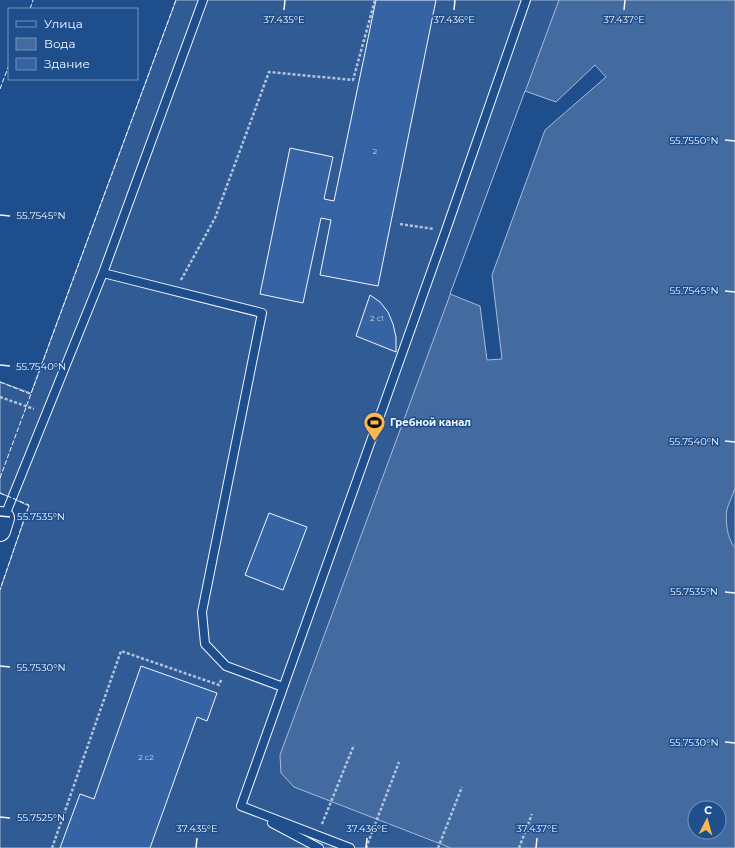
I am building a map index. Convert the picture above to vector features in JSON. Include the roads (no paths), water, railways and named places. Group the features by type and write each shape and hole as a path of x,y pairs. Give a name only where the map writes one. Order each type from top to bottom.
{"lane":[{"path":"2,522 103,273 203,0"},
{"path":"241,806 446,230 526,0"},
{"path":"103,273 262,313 202,612 205,644 226,666 283,687"},
{"path":"241,806 350,848"},
{"path":"241,806 319,848"}],"water":[{"name":"Гребной канал","path":"559,0 735,0 735,488 727,509 726,518 728,535 735,548 735,848 451,848 294,787 281,773 280,755"}],"place":[{"name":"Гребной канал","path":"374,442"}]}
